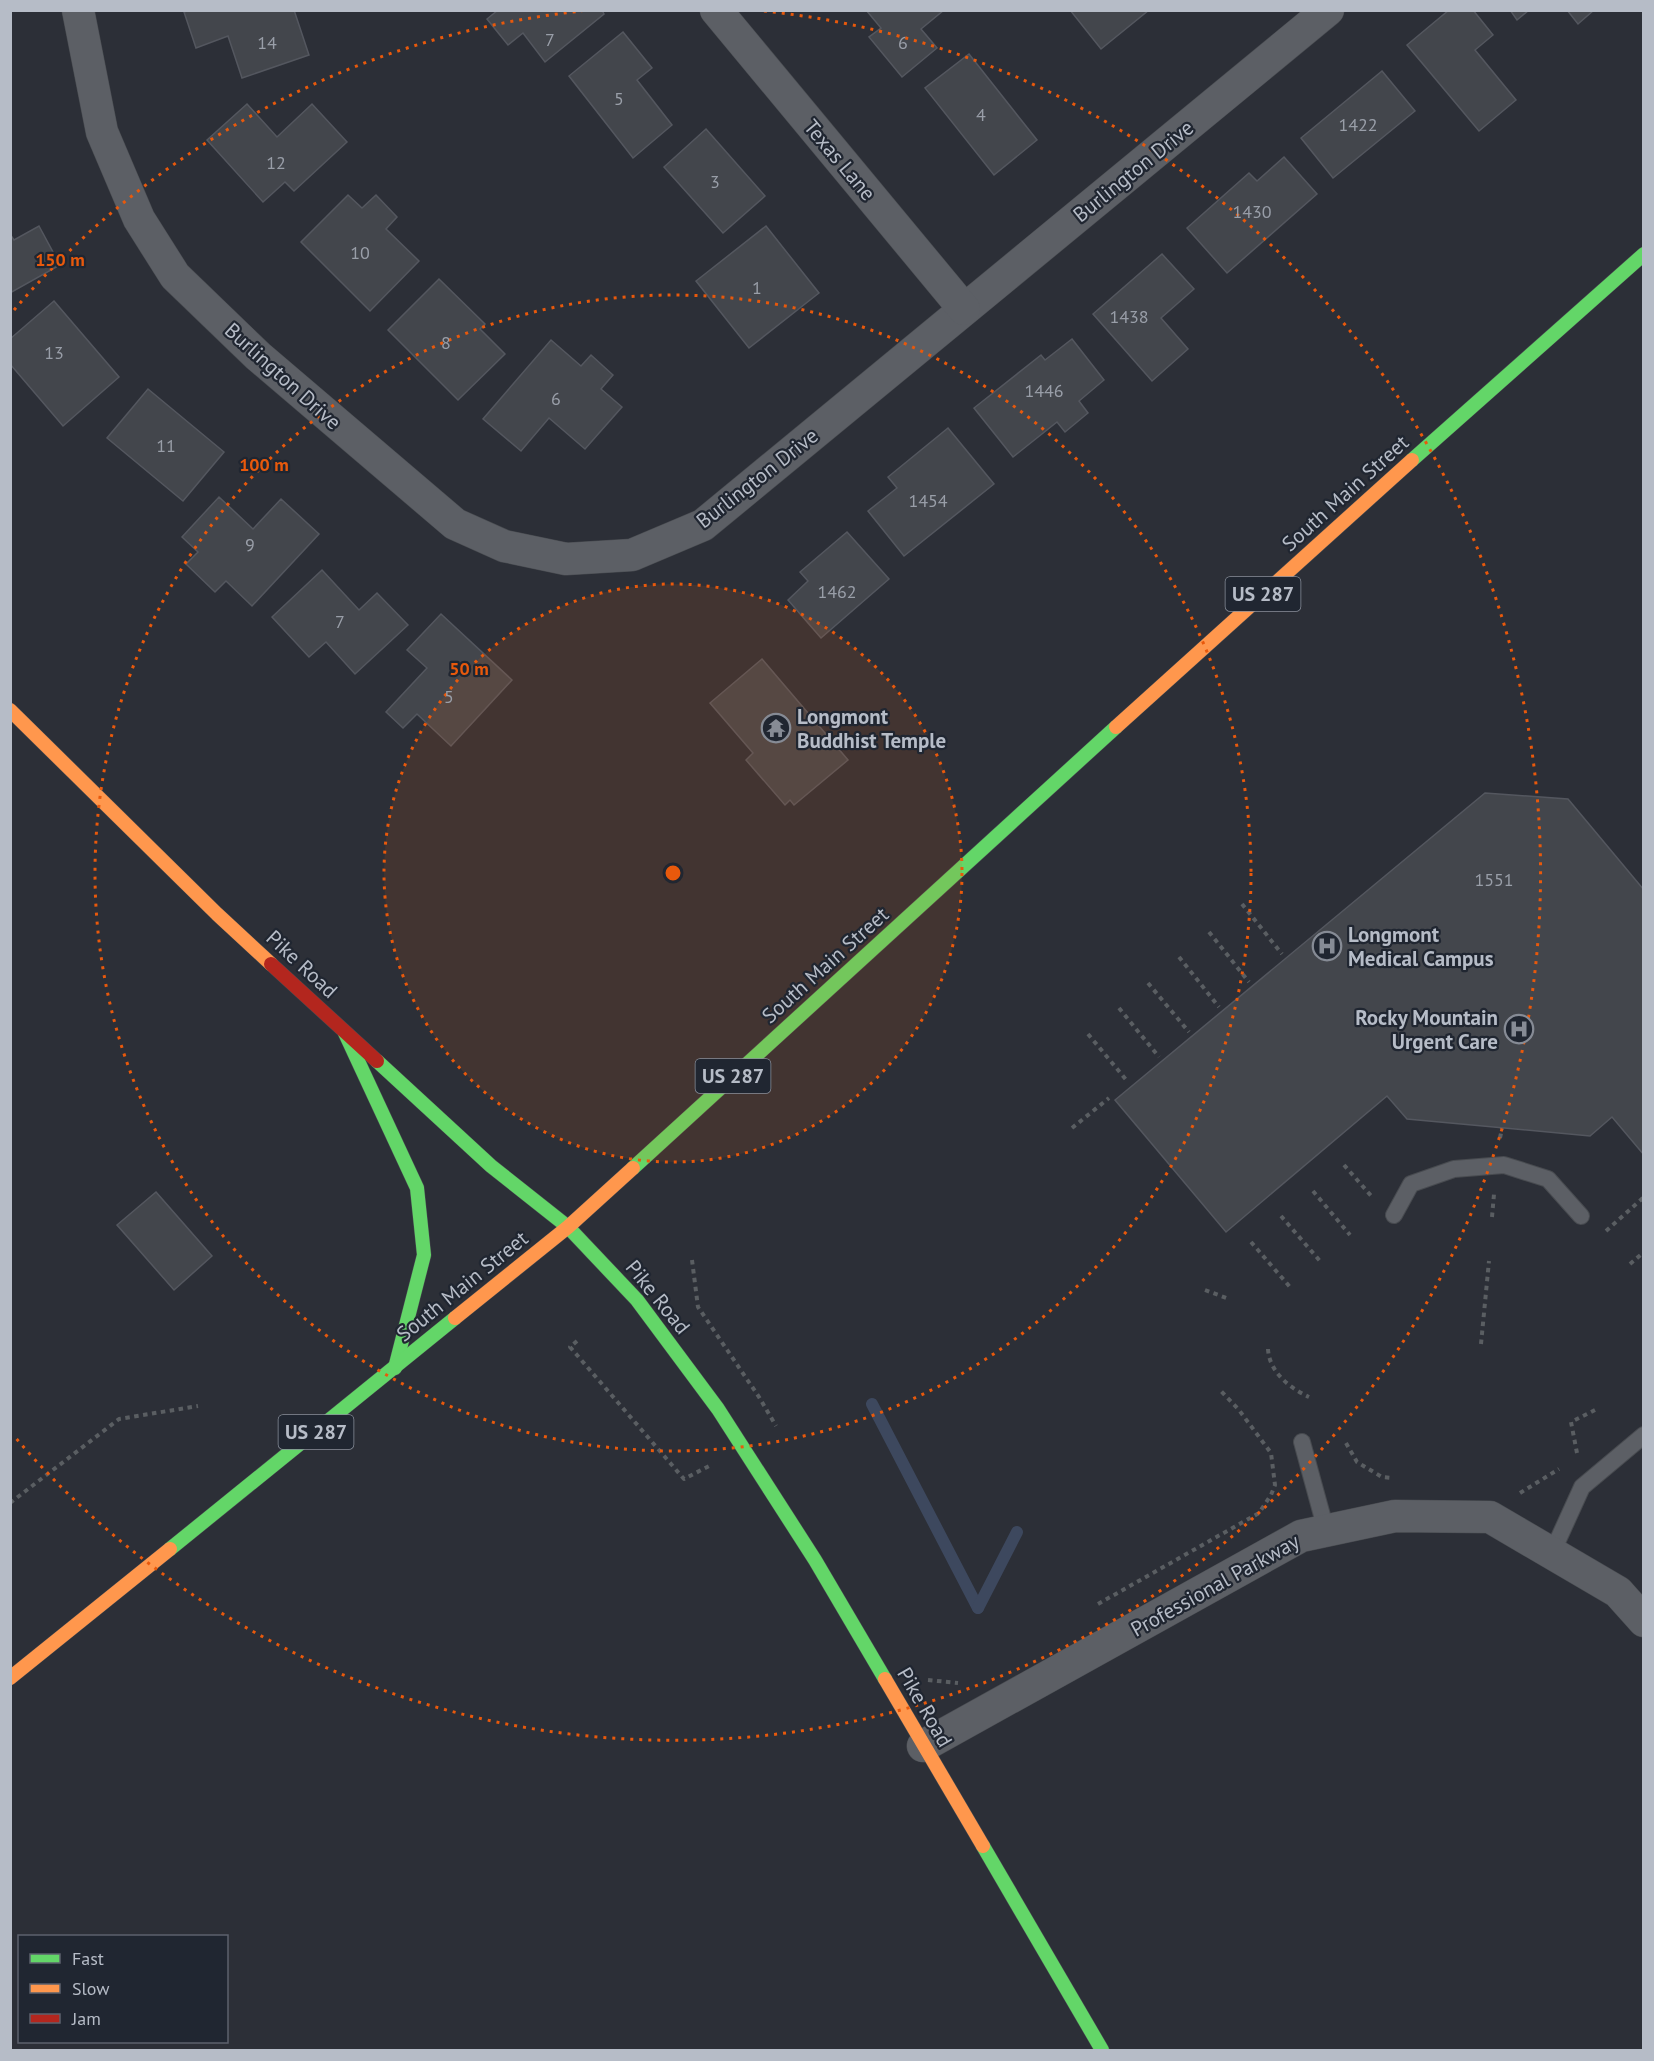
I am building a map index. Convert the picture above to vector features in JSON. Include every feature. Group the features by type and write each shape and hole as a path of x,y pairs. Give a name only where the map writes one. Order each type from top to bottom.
{"main road":[{"name":"South Main Street","path":"10,1678 568,1227 1268,590 1644,254"},
{"name":"Pike Road","path":"10,710 217,914 491,1166 568,1227 637,1300 718,1409 815,1560 1102,2050"},
{"path":"345,1033 417,1188 424,1255 395,1368"}],"street":[{"name":"Burlington Drive","path":"78,10 102,132 139,219 176,276 258,356 455,524 504,546 566,559 632,555 704,525 1316,14"},
{"name":"Texas Lane","path":"716,10 964,309"},
{"name":"Professional Parkway","path":"923,1746 1301,1536 1395,1516 1490,1517 1618,1592 1644,1621"}],"lane":[{"path":"1387,1211 1412,1184 1454,1169 1504,1165 1548,1179 1581,1216"},
{"path":"1552,1553 1582,1487 1644,1435"},
{"path":"1302,1442 1326,1530"}],"path":[{"path":"1242,903 1282,954"},
{"path":"1209,932 1249,982"},
{"path":"1179,957 1219,1007"},
{"path":"1148,983 1189,1032"},
{"path":"1119,1008 1159,1057"},
{"path":"1088,1034 1128,1083"},
{"path":"1072,1128 1109,1098"},
{"path":"1344,1165 1387,1211"},
{"path":"1313,1191 1350,1235"},
{"path":"1492,1217 1494,1191"},
{"path":"1601,1236 1644,1197"},
{"path":"1281,1216 1320,1261"},
{"path":"1251,1242 1290,1287"},
{"path":"1630,1264 1644,1252"},
{"path":"692,1260 698,1307 759,1397 776,1427"},
{"path":"1481,1344 1489,1261"},
{"path":"1205,1290 1229,1299"},
{"path":"577,1341 570,1347 684,1479 714,1463"},
{"path":"1268,1349 1268,1362 1292,1389 1309,1396"},
{"path":"1092,1608 1259,1513 1271,1495 1275,1485 1271,1452 1220,1389"},
{"path":"10,1503 119,1419 198,1406"},
{"path":"1578,1456 1571,1422 1595,1410"},
{"path":"1346,1443 1357,1462 1382,1477 1404,1478"},
{"path":"1514,1492 1521,1493 1561,1467"},
{"path":"922,1671 928,1681 956,1684 967,1678"}],"building":[{"path":"190,10 294,10 309,55 242,78 228,36 196,48 184,12"},
{"path":"498,10 602,10 604,14 545,62 523,33 508,45 487,19"},
{"path":"866,10 944,10 921,29 937,48 902,77 869,37 881,28"},
{"path":"1070,10 1149,10 1101,49"},
{"path":"1449,10 1473,10 1493,35 1475,50 1516,100 1479,131 1407,45"},
{"path":"1510,10 1529,10 1517,20"},
{"path":"1567,10 1594,10 1578,24"},
{"path":"623,32 652,68 637,80 672,125 633,158 569,76"},
{"path":"969,54 1037,140 994,175 925,88"},
{"path":"1382,71 1415,111 1333,178 1301,138"},
{"path":"247,104 277,137 312,104 347,142 294,191 285,182 263,202 207,140"},
{"path":"706,129 765,196 723,233 664,167"},
{"path":"1284,157 1317,194 1227,273 1187,228 1249,173 1257,181"},
{"path":"348,195 362,208 376,195 397,217 386,229 419,261 370,311 301,242"},
{"path":"39,226 60,265 10,293 10,234 14,240"},
{"path":"766,226 819,293 749,348 696,281"},
{"path":"1162,254 1194,289 1161,318 1188,349 1152,381 1093,314"},
{"path":"439,279 485,324 480,329 505,354 458,400 388,330"},
{"path":"54,301 119,377 63,426 10,364 10,339"},
{"path":"1072,339 1104,380 1079,401 1088,413 1065,432 1057,422 1013,457 974,408 1041,355 1045,360"},
{"path":"551,340 581,366 591,355 613,375 601,389 622,407 585,449 549,418 521,451 483,419"},
{"path":"148,389 224,452 183,501 107,438"},
{"path":"948,428 994,484 904,556 868,511 897,488 888,477"},
{"path":"219,497 253,529 281,499 319,534 252,606 226,581 215,592 186,564 198,552 182,537"},
{"path":"847,532 889,579 821,638 788,600 808,581 800,572"},
{"path":"322,570 359,610 377,593 408,625 355,674 326,642 309,657 272,617"},
{"path":"441,614 512,680 451,746 417,714 403,728 386,712 427,668 407,650"},
{"name":"Longmont Buddhist Temple","path":"762,659 848,760 794,805 790,800 785,805 746,760 753,753 710,703"},
{"path":"1485,793 1568,799 1644,890 1644,1155 1612,1117 1590,1136 1407,1119 1387,1096 1226,1232 1115,1100"},
{"path":"156,1192 212,1256 174,1290 117,1225"}],"waterway":[{"path":"872,1404 978,1608"},
{"path":"978,1608 1017,1532"}],"traffic: fast":[{"path":"1412,460 1644,254"},
{"path":"633,1168 1116,727"},
{"path":"345,1033 417,1188 424,1255 395,1368"},
{"path":"377,1061 491,1166 568,1227 637,1300 718,1409 815,1560 885,1679"},
{"path":"170,1549 455,1318"},
{"path":"983,1846 1102,2050"}],"traffic: slow":[{"path":"1116,727 1412,460"},
{"path":"10,710 217,914 271,964"},
{"path":"455,1318 568,1227 633,1168"},
{"path":"10,1678 170,1549"},
{"path":"885,1679 983,1846"}],"traffic: jam":[{"path":"271,964 377,1061"}],"place":[{"name":"Longmont Buddhist Temple","path":"776,728"},
{"name":"Longmont Medical Campus","path":"1327,946"},
{"name":"Rocky Mountain Urgent Care","path":"1519,1029"}]}
